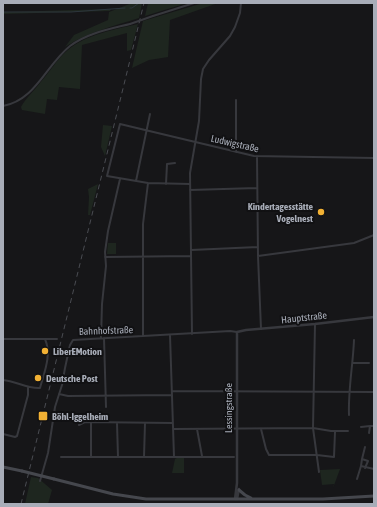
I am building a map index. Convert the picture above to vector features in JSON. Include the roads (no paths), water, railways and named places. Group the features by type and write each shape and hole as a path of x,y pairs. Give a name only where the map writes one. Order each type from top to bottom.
{"main road":[{"path":"3,467 105,492 137,498 322,499 374,496"},
{"path":"239,490 244,495 253,499"}],"street":[{"path":"3,106 13,104 28,95 62,54 77,42 89,36 194,3"},
{"path":"192,334 190,184 191,162 199,113 200,85 203,69 211,56 233,32 238,18 240,3"},
{"path":"236,100 236,152"},
{"path":"136,181 150,114"},
{"name":"Ludwigstraße","path":"120,179 107,176 120,124 257,156 374,158"},
{"path":"257,156 258,256 261,329"},
{"path":"166,184 167,164 175,163"},
{"path":"100,338 108,230 120,179 148,183 190,184"},
{"path":"143,336 143,224 148,183"},
{"path":"190,190 257,188"},
{"path":"258,256 354,243 374,235"},
{"path":"191,250 258,247"},
{"path":"105,257 191,256"},
{"name":"Hauptstraße","path":"236,332 374,317"},
{"path":"315,324 313,428 319,472"},
{"name":"Bahnhofstraße","path":"40,481 48,453 54,414 62,385 70,345 73,340 230,331 236,332"},
{"name":"Lessingstraße","path":"236,332 236,499"},
{"path":"170,335 174,457"},
{"path":"104,338 106,407"},
{"path":"3,339 57,339"},
{"path":"3,380 14,381 28,387 40,388 48,355 45,339"},
{"path":"349,415 349,391 353,363 354,340"},
{"path":"353,363 369,363"},
{"path":"3,434 15,437 17,436 28,395 28,387"},
{"path":"172,391 374,392"},
{"path":"59,394 68,396 172,395"},
{"path":"79,424 91,422 173,423"},
{"path":"90,457 91,422"},
{"path":"117,423 118,457"},
{"path":"144,423 144,457"},
{"path":"370,426 369,433 374,433"},
{"path":"361,427 374,426"},
{"path":"174,429 313,428 335,432 348,431"},
{"path":"197,429 202,456"},
{"path":"261,429 269,455 317,455 334,457 335,432"},
{"path":"357,479 365,448"},
{"path":"61,457 234,457"},
{"path":"362,459 368,461 365,468"},
{"path":"361,466 374,469"},
{"name":"Lessingstraße","path":"236,499 239,490 237,483"}],"waterway":[{"path":"130,8 139,3"},
{"path":"3,12 71,12 125,8"}],"railway":[{"path":"21,504 144,3"}],"place":[{"name":"Kindertagesstätte Vogelnest","path":"321,212"},
{"name":"LiberEMotion","path":"45,351"},
{"name":"Deutsche Post","path":"38,378"},
{"name":"Böhl-Iggelheim","path":"43,416"}]}
